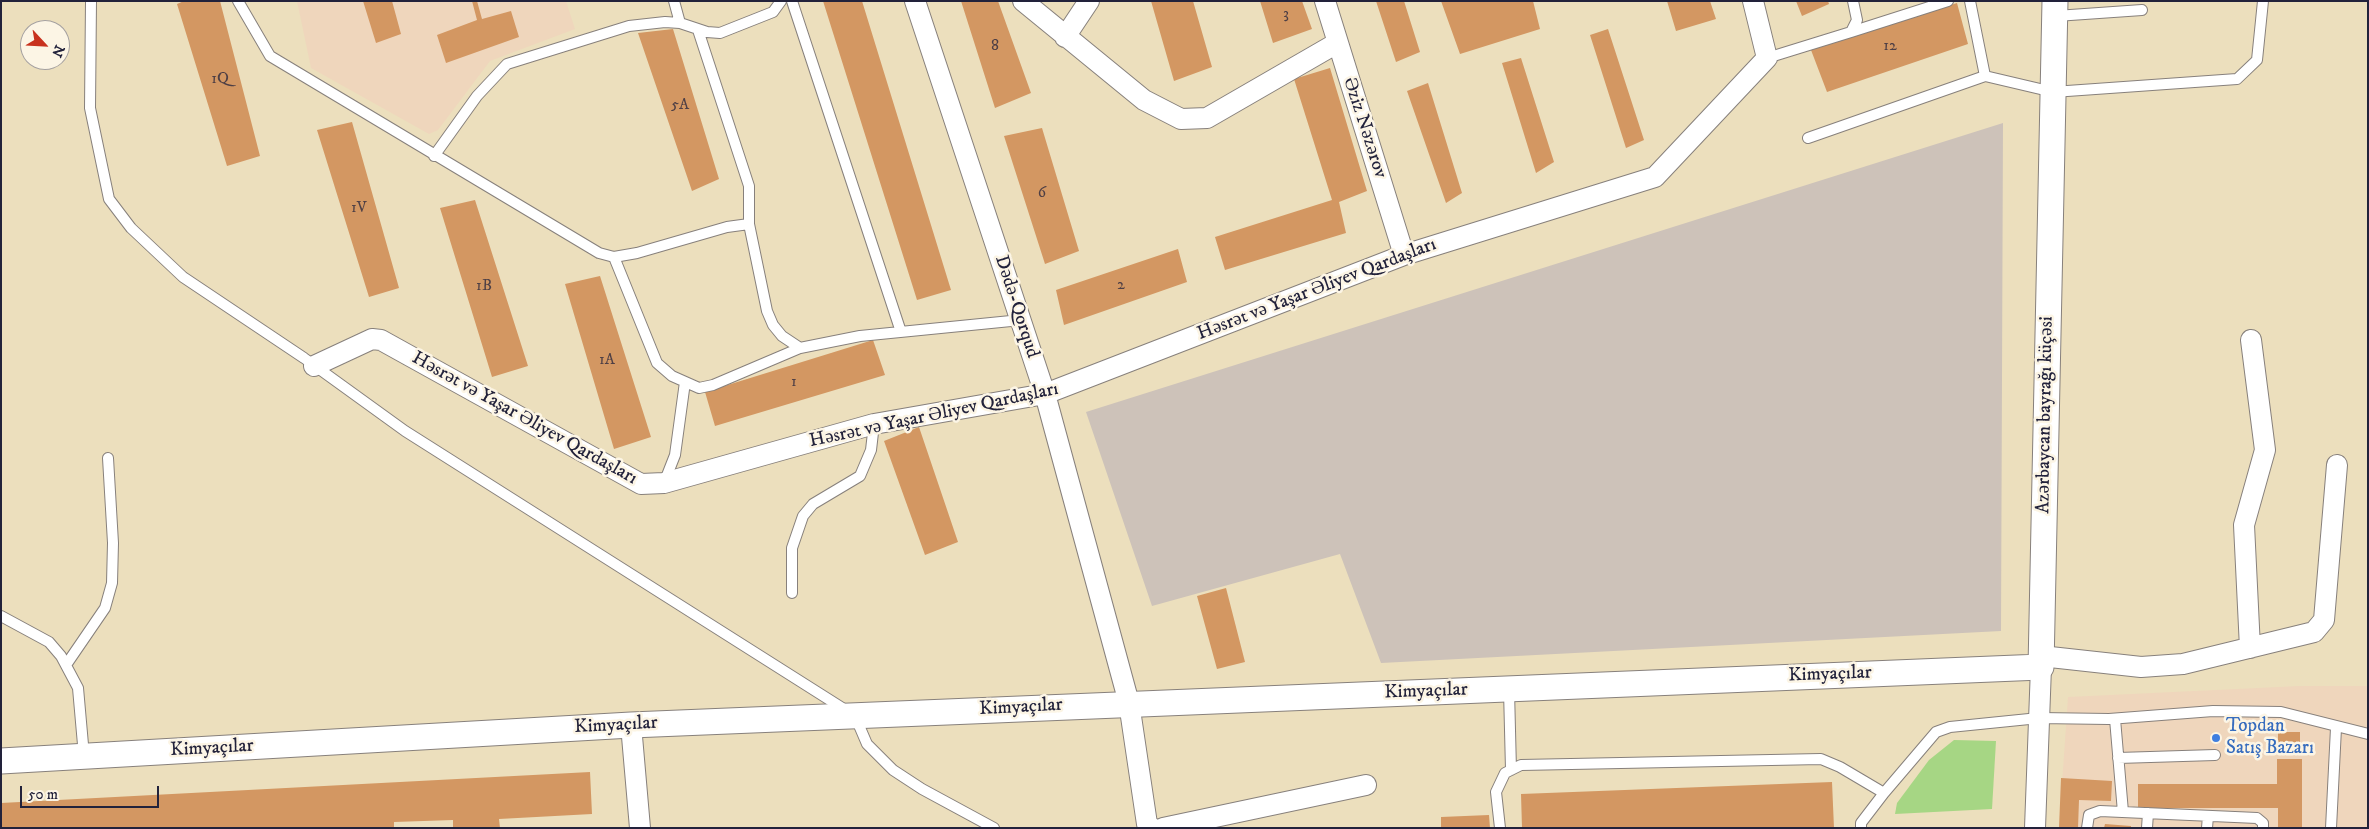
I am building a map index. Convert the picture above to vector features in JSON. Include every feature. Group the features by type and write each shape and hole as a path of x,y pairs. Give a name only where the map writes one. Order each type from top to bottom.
{"street":[{"name":"Dədə-Qorqud","path":"915,1 1045,394 1129,703 1147,824 1152,828"},
{"path":"1023,1 1144,100 1181,119 1207,118 1337,43"},
{"path":"1065,37 1089,1"},
{"name":"Əziz Nəzərov","path":"1325,1 1404,255"},
{"path":"1753,1 1767,58"},
{"name":"Azərbaycan bayrağı küçəsi","path":"2035,828 2041,661 2055,8"},
{"name":"Həsrət və Yaşar Əliyev Qardaşları","path":"314,366 372,339 381,340 641,484 664,483 874,424 1045,394 1404,255 1655,177 1767,58"},
{"path":"2250,648 2244,525 2265,450 2251,340"},
{"path":"2041,661 2141,668 2183,664 2314,632 2324,620 2337,465"},
{"name":"Kimyaçılar","path":"1,761 631,724 1509,689 2041,661"},
{"path":"631,724 640,828"},
{"path":"1163,828 1366,786"}],"lane":[{"path":"91,1 90,108 109,199 131,228 183,277 314,366 405,431 855,716 867,744 893,770 922,789 994,828"},
{"path":"238,1 270,56 434,156 599,253 614,257 637,253 727,227 749,224"},
{"path":"674,1 680,23"},
{"path":"434,156 477,96 506,64 629,26 680,23 698,30 720,33 773,12 781,1"},
{"path":"792,1 901,332"},
{"path":"1851,32 1856,20 1853,1"},
{"path":"1767,58 1948,1"},
{"path":"1970,1 1985,76"},
{"path":"1808,138 1985,76 2053,92 2237,79 2257,60 2263,1"},
{"path":"2055,8 2142,10"},
{"path":"698,30 749,186 749,224 767,311 778,330 800,348"},
{"path":"614,257 657,363 672,376 699,388 713,385 800,348 860,336 1021,320"},
{"path":"664,483 675,455 685,382"},
{"path":"792,593 792,548 803,516 813,504 860,476 871,450 874,424"},
{"path":"66,666 105,608 112,583 113,543 108,458"},
{"path":"1,616 49,642 66,666 78,688 84,756"},
{"path":"1509,689 1511,770"},
{"path":"1861,828 1861,823 1884,793 1936,732 1950,727 2039,718 2115,719 2214,711 2281,712 2336,728 2368,734"},
{"path":"2115,719 2123,812"},
{"path":"2331,828 2336,728"},
{"path":"2118,758 2215,756"},
{"path":"1500,828 1496,792 1505,773 1521,765 1821,759 1840,767 1884,793"},
{"path":"2087,828 2089,815 2093,812 2257,818 2263,823 2263,828"},
{"path":"2147,828 2148,813"},
{"path":"2207,828 2208,816"}],"shaded area":[{"path":"297,1 566,1 575,29 490,61 438,130 429,134 311,68"},
{"path":"2003,123 2001,631 1381,663 1340,554 1152,606 1086,412"},
{"name":"Topdan Satış Bazarı","path":"2300,686 2368,686 2368,828 2059,828 2068,697"}],"green space":[{"path":"1954,740 1996,741 1992,809 1895,814 1897,803 1929,760"}],"building":[{"path":"184,1 220,1 260,156 227,166 177,4"},
{"path":"363,1 392,1 401,34 376,43"},
{"path":"472,1 477,1 482,19 511,11 519,37 446,63 437,35 477,20"},
{"path":"823,1 862,1 951,290 917,300"},
{"path":"961,1 998,1 1031,93 995,108"},
{"path":"1151,1 1193,1 1212,67 1174,81"},
{"path":"1260,1 1302,1 1312,29 1273,43"},
{"path":"1376,1 1404,1 1420,52 1396,62"},
{"path":"1441,1 1533,1 1540,29 1460,54"},
{"path":"1667,1 1710,1 1716,19 1676,31"},
{"path":"1796,1 1828,1 1829,4 1802,16"},
{"path":"1957,3 1968,44 1827,92 1811,50"},
{"path":"673,29 719,179 692,191 638,33"},
{"path":"1608,29 1644,140 1626,148 1590,35"},
{"path":"1521,58 1554,162 1536,173 1502,63"},
{"path":"1330,68 1367,191 1339,202 1346,233 1225,270 1215,237 1332,200 1294,79"},
{"path":"1428,83 1462,193 1446,203 1407,91"},
{"path":"352,122 399,288 369,297 317,130"},
{"path":"1042,128 1079,251 1045,264 1004,136"},
{"path":"475,200 528,366 492,377 440,208"},
{"path":"1178,249 1187,282 1064,325 1056,290"},
{"path":"600,276 651,437 614,449 565,284"},
{"path":"873,340 885,375 715,426 705,392"},
{"path":"919,427 958,542 925,555 884,441"},
{"path":"1226,588 1245,662 1217,669 1197,596"},
{"path":"2278,732 2300,732 2300,750 2278,751"},
{"path":"2277,759 2302,759 2302,828 2278,828 2278,808 2138,808 2138,784 2277,784"},
{"path":"590,772 592,814 499,819 500,828 453,828 453,820 394,822 394,828 1,828 1,803"},
{"path":"2061,778 2112,781 2111,801 2079,800 2078,828 2059,828"},
{"path":"1832,782 1834,828 1522,828 1521,794"},
{"path":"1489,815 1490,828 1441,828 1441,817"},
{"path":"2105,824 2131,826 2131,828 2104,828"}],"place":[{"name":"Topdan Satış Bazarı","path":"2216,738"}]}
